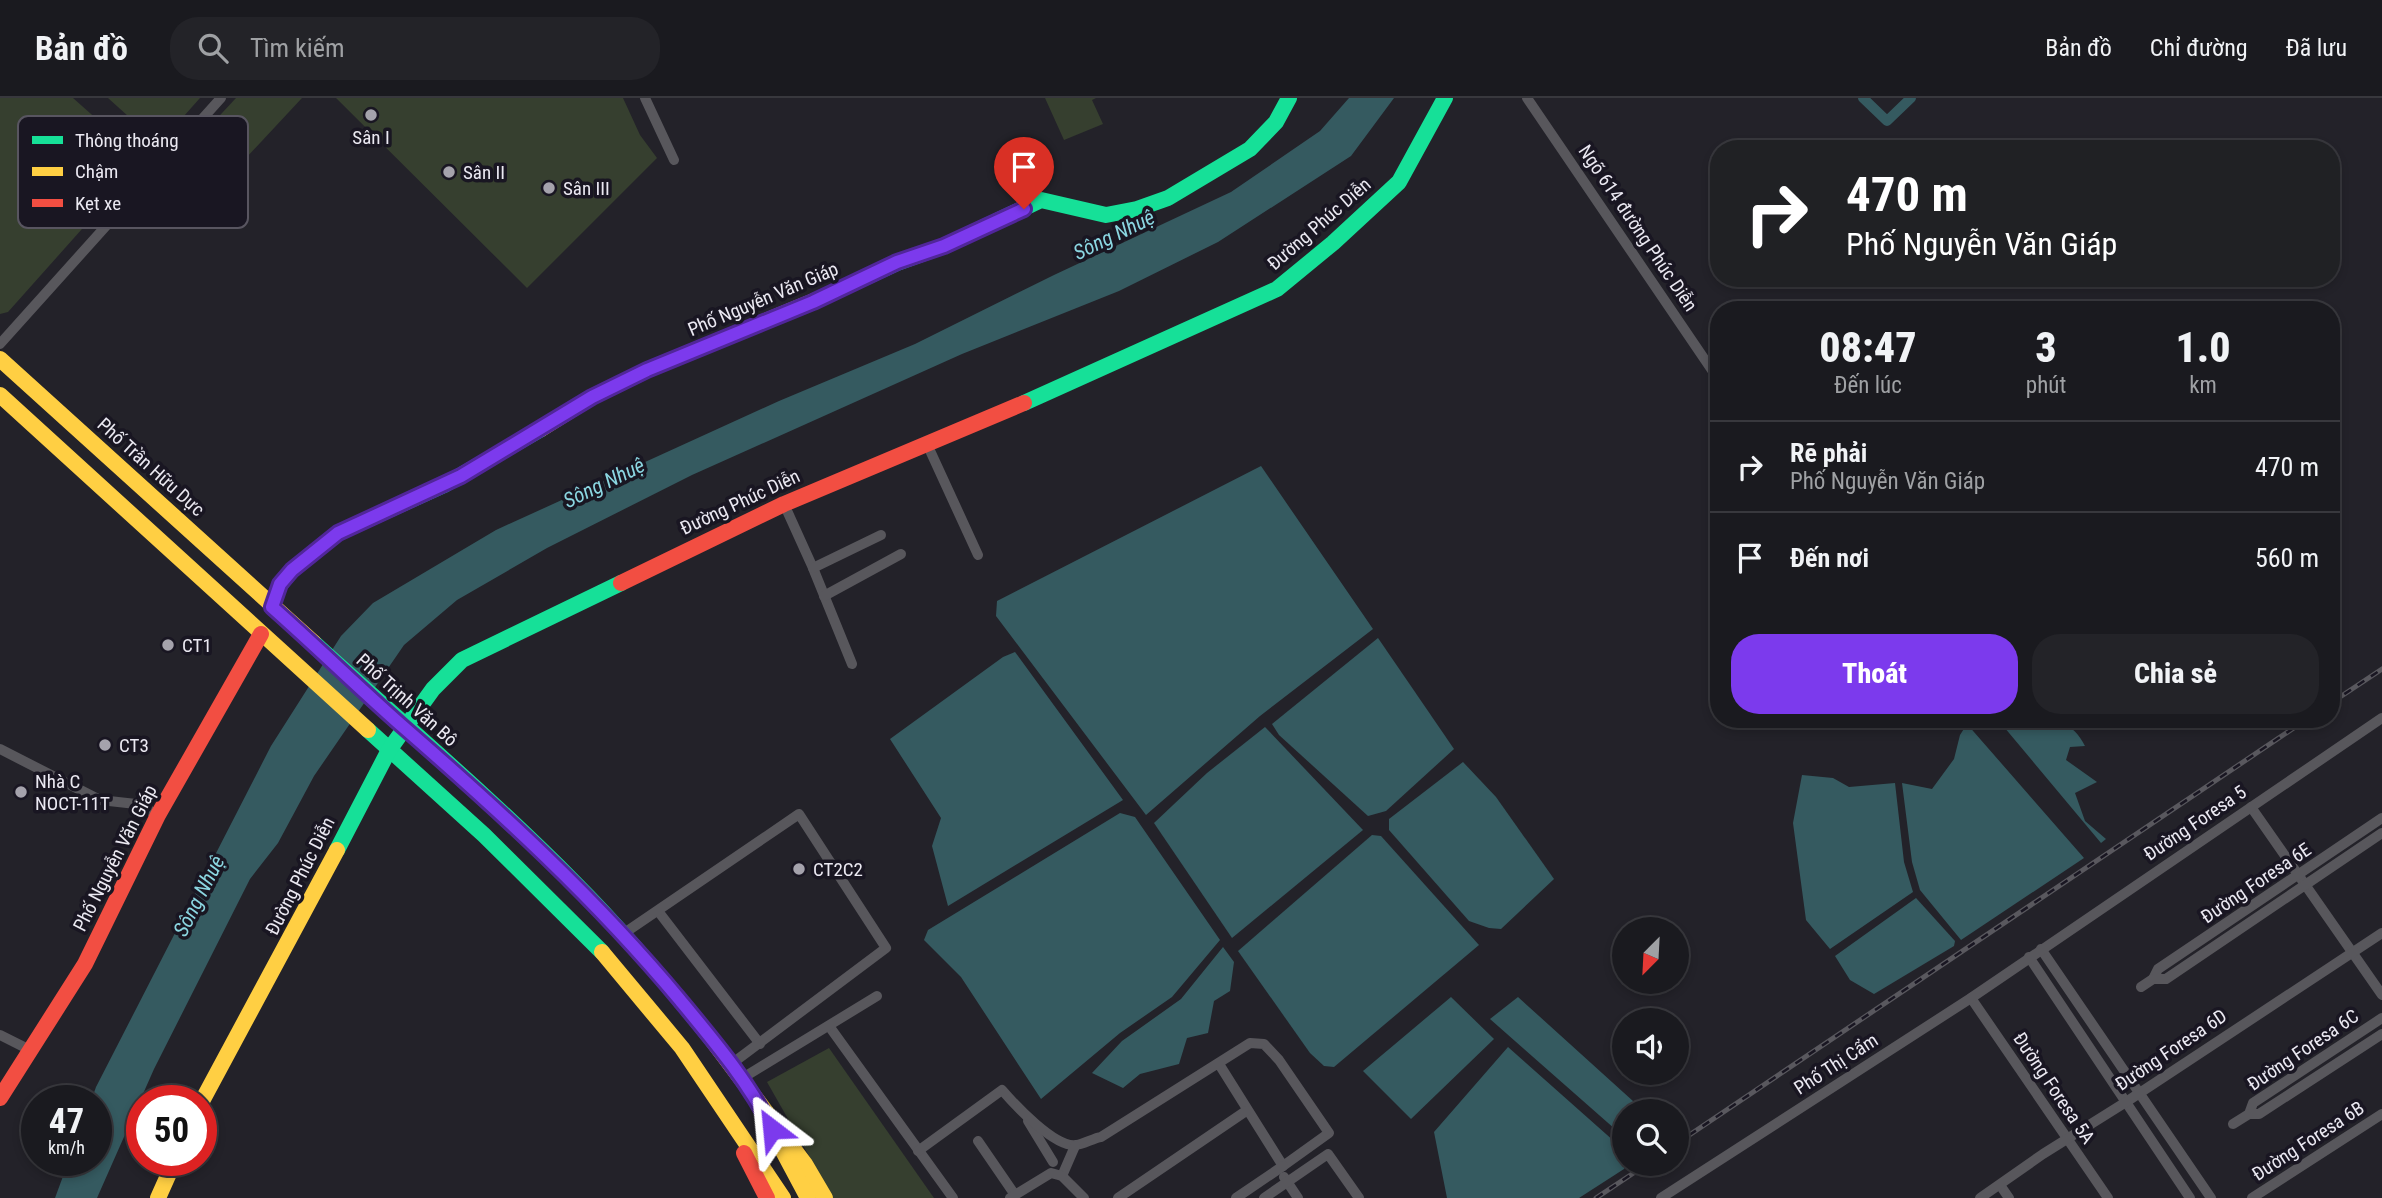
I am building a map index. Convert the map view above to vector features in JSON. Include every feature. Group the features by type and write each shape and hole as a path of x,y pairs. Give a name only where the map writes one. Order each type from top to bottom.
{"street":[{"path":"205,116 221,98"},
{"path":"645,98 674,160"},
{"name":"Phố Nguyễn Văn Giáp","path":"272,607 280,584 292,570 338,533 465,474 592,397 647,370 813,302 897,262 944,246 1041,200 1106,215 1137,209 1168,198 1250,149 1276,122 1289,98"},
{"name":"Đường Phúc Diễn","path":"210,1085 307,909 383,744 404,727 433,689 463,660 784,504 1002,413 1277,289 1333,243 1399,182 1445,98"},
{"name":"Ngõ 614 đường Phúc Diễn","path":"1527,98 1710,367"},
{"path":"0,344 104,228"},
{"name":"Phố Trần Hữu Dực","path":"0,359 272,607"},
{"path":"0,394 484,835 606,956 682,1048 783,1198"},
{"path":"927,444 978,555"},
{"path":"784,504 852,664"},
{"path":"813,568 881,535"},
{"path":"824,596 901,554"},
{"name":"Phố Trịnh Văn Bô","path":"272,607 508,819 576,884 623,934 700,1024 805,1164 825,1198"},
{"name":"Phố Nguyễn Văn Giáp","path":"0,1098 85,964 158,815 261,634"},
{"name":"Đường Foresa 5","path":"2029,957 2382,718"},
{"path":"0,749 100,800 136,804 158,815"},
{"path":"2250,807 2382,995"},
{"path":"623,934 799,814 887,948 730,1065"},
{"name":"Đường Foresa 6E","path":"2141,987 2153,979 2166,979 2382,818"},
{"name":"Đường Foresa 6E","path":"2302,880 2382,832"},
{"path":"658,911 760,1044"},
{"name":"Đường Foresa 6D","path":"1980,1198 2067,1138 2382,933"},
{"path":"2041,949 2211,1198"},
{"path":"2029,957 2190,1198"},
{"name":"Phố Thị Cẩm","path":"1661,1198 1971,998 2029,957"},
{"path":"741,1079 877,996"},
{"name":"Đường Foresa 5A","path":"1971,998 2108,1198"},
{"name":"Đường Foresa 6C","path":"2249,1114 2253,1103 2382,1018"},
{"path":"829,1026 953,1198"},
{"name":"Đường Foresa 6C","path":"2233,1124 2249,1114 2259,1114 2382,1034"},
{"path":"0,1035 32,1051"},
{"path":"978,1142 1013,1197 1055,1170 1075,1146 1101,1137 1250,1043 1264,1044 1279,1060 1329,1133 1238,1197"},
{"path":"1219,1064 1298,1198"},
{"path":"918,1151 1002,1090 1025,1116 1055,1170 1084,1198"},
{"path":"722,1106 767,1198"},
{"name":"Phố Trịnh Văn Bô","path":"761,1108 808,1198"},
{"path":"1118,1198 1246,1111"},
{"name":"Đường Foresa 6B","path":"2252,1198 2382,1114"},
{"path":"1025,1116 1057,1139 1075,1146"},
{"path":"1055,1170 1057,1139"},
{"path":"1264,1198 1328,1154 1359,1198"},
{"path":"158,1198 168,1176"},
{"path":"2000,1185 2009,1198"}],"green space":[{"path":"0,98 73,98 93,116 18,116 18,228 83,228 8,312 0,314"},
{"path":"108,98 200,98 184,116 128,116"},
{"path":"236,98 302,98 248,156 248,116 219,116"},
{"path":"336,98 623,98 640,135 657,158 527,288"},
{"path":"1045,98 1096,98 1092,100 1103,124 1064,140"},
{"path":"829,1048 934,1198 833,1198 767,1082"}],"water":[{"name":"Sông Nhuệ","path":"1349,98 1394,98 1351,156 1218,242 1119,291 962,354 692,475 547,548 457,600 404,645 314,776 278,843 250,879 147,1085 126,1085 126,1132 112,1164 112,1085 97,1085 271,746 341,636 373,603 496,530 779,401 915,344 1231,192 1320,131"},
{"path":"1261,466 1373,629 1260,716 1146,815 996,616 997,601"},
{"path":"1378,638 1454,749 1386,811 1368,816 1279,735 1272,724"},
{"path":"1015,652 1123,800 948,906 932,846 941,818 890,739 1003,657"},
{"path":"1265,727 1363,830 1232,938 1154,823 1207,773"},
{"path":"1964,728 1970,728 2084,858 1961,940 1920,890 1912,862 1902,783 1932,789 1954,759"},
{"path":"2005,728 2071,728 2078,735 2085,746 2070,747 2066,760 2097,782 2075,793 2085,821 2106,839 2101,843"},
{"path":"1463,762 1496,797 1554,879 1501,929 1469,921 1389,830 1389,819"},
{"path":"1802,775 1833,778 1849,787 1895,783 1904,862 1913,892 1830,949 1806,920 1793,823"},
{"path":"1120,813 1135,817 1220,940 1172,997 1120,1033 1041,1099 961,977 924,940 928,930"},
{"path":"1372,835 1381,836 1479,945 1334,1067 1324,1066 1310,1053 1238,951"},
{"path":"1916,898 1955,941 1954,946 1874,994 1850,980 1835,956"},
{"path":"1223,947 1234,962 1230,991 1214,1001 1208,1033 1187,1038 1179,1064 1140,1074 1123,1088 1092,1073 1122,1041 1181,999"},
{"path":"1451,997 1494,1039 1411,1119 1363,1071"},
{"path":"1518,997 1612,1082 1612,1085 1631,1099 1612,1099 1612,1126 1490,1019"},
{"path":"1508,1047 1612,1139 1613,1176 1579,1198 1447,1198 1434,1132"},
{"path":"63,1176 107,1176 97,1198 55,1198"}],"waterway":[{"path":"1863,98 1887,121 1911,98"}],"railway":[{"path":"2340,697 2382,669"},
{"path":"1689,1135 2294,728"},
{"path":"1596,1198 1629,1176"}],"traffic: fast":[{"path":"819,299 897,263 944,246 1041,200 1106,215 1137,209 1168,198 1250,149 1276,122 1289,98"},
{"path":"1024,403 1277,289 1333,243 1399,182 1445,98"},
{"path":"272,607 280,585 292,570 338,533 444,485 541,429"},
{"path":"337,850 389,750 433,689 462,660 621,583"},
{"path":"314,643 545,853 612,921 712,1040"},
{"path":"368,730 484,835 602,952"}],"traffic: slow":[{"path":"541,429 592,397 647,370 819,299"},
{"path":"0,359 314,643"},
{"path":"0,395 368,730"},
{"path":"211,1085 337,850"},
{"path":"602,952 682,1048 783,1198"},
{"path":"712,1040 805,1164 825,1198"},
{"path":"776,1138 808,1198"},
{"path":"158,1198 168,1176"}],"traffic: jam":[{"path":"621,583 784,504 1024,403"},
{"path":"0,1098 85,964 158,815 261,634"},
{"path":"744,1153 767,1198"}],"place":[{"name":"Sân I","path":"371,115"},
{"name":"Sân II","path":"449,172"},
{"name":"Sân III","path":"549,188"},
{"name":"CT1","path":"168,645"},
{"name":"CT3","path":"105,745"},
{"name":"Nhà C NOCT-11T","path":"21,792"},
{"name":"CT2C2","path":"799,869"}],"route":[{"path":"772,1129 761,1108 714,1042 652,966 576,884 508,819 272,607 280,584 292,570 338,533 461,476 592,397 647,370 813,302 897,262 944,246 1024,209"}]}
